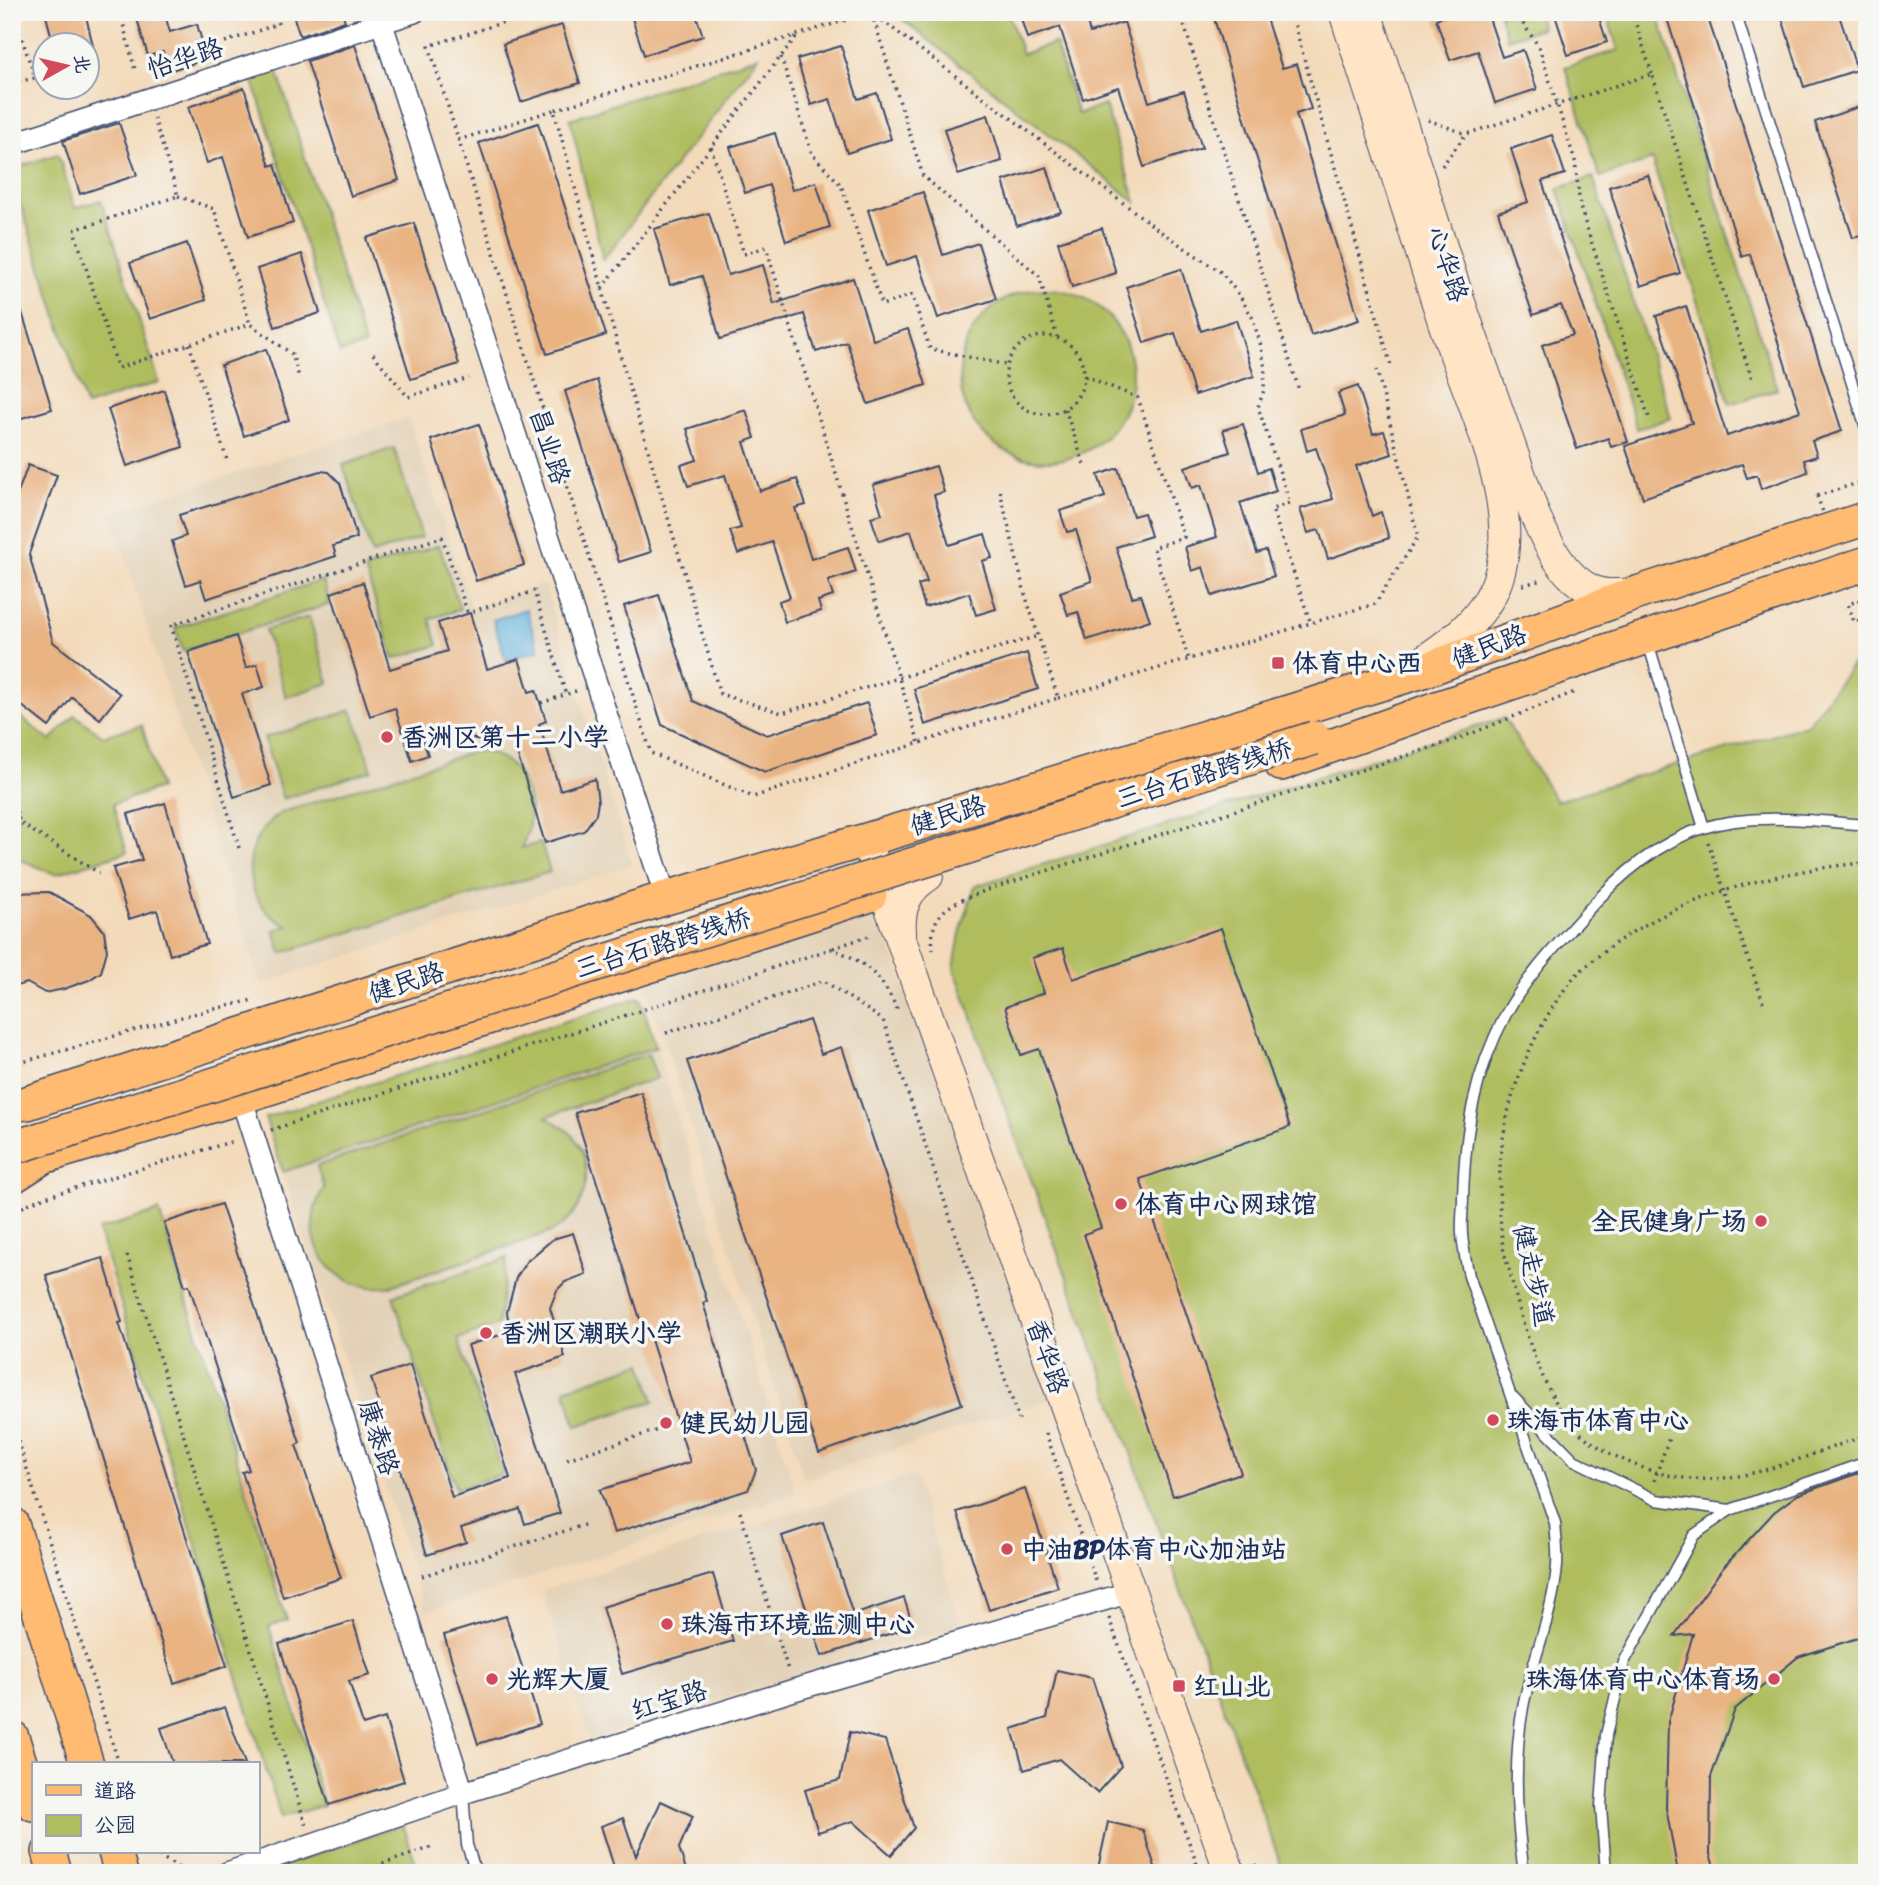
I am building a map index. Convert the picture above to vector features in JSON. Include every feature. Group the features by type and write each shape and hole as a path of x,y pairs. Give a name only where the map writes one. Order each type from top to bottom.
{"main road":[{"name":"健民路","path":"17,1111 666,898 1420,672 1640,592 1861,507"},
{"name":"健民路","path":"28,1152 241,1097 1318,753 1437,708 1867,563"},
{"path":"1312,731 1420,672"},
{"path":"1312,731 1437,708"},
{"name":"三台石路跨线桥","path":"17,1111 1312,731"},
{"name":"三台石路跨线桥","path":"28,1152 1312,731"},
{"path":"12,1177 28,1152"},
{"path":"12,1524 86,1762"},
{"path":"12,1737 29,1790"},
{"path":"117,1854 121,1873"}],"street":[{"name":"怡华路","path":"12,144 148,100 380,18 414,12"},
{"name":"心华路","path":"1344,12 1452,348 1496,472 1506,539 1500,574 1492,594 1470,625 1451,643 1417,665 1372,687"},
{"name":"心华路","path":"1366,12 1460,302 1545,538 1576,580 1595,592 1640,592"},
{"name":"昌业路","path":"380,18 666,898"},
{"name":"香华路","path":"866,840 902,941 1117,1597 1242,1866"},
{"path":"902,941 900,918 904,900 915,886 928,876"},
{"path":"842,904 855,903 876,908 891,922 902,941"},
{"name":"康泰路","path":"241,1097 463,1793"},
{"name":"红宝路","path":"227,1873 463,1793 794,1690 1117,1597"},
{"path":"119,1854 139,1873"}],"lane":[{"path":"1735,12 1867,431"},
{"path":"1646,637 1704,828"},
{"path":"1524,1873 1516,1802 1523,1708 1550,1605 1557,1565 1555,1524 1469,1276 1462,1234 1464,1163 1468,1120 1476,1090 1506,1014 1549,953 1591,906 1634,866 1665,845 1704,828 1779,819 1867,825"},
{"path":"1511,1395 1574,1460 1656,1500 1730,1510"},
{"path":"1606,1873 1601,1805 1606,1735 1624,1662 1694,1535 1730,1510 1867,1462"},
{"path":"12,1820 29,1790"},
{"path":"463,1793 467,1845 476,1873"}],"path":[{"path":"12,83 35,78 13,12"},
{"path":"120,12 135,70"},
{"path":"225,42 278,24 274,12"},
{"path":"536,12 429,46 651,753 753,797 1058,698 1375,604 1418,537 1377,370"},
{"path":"458,140 871,12"},
{"path":"871,12 923,176 1039,276 1057,337"},
{"path":"871,12 1164,234 1222,273 1240,295 1252,317 1265,368 1264,390 1258,407 1290,503 1272,509 1311,624"},
{"path":"1180,12 1298,390"},
{"path":"1291,12 1391,366"},
{"path":"1515,12 1539,47 1575,161 1580,207 1649,418"},
{"path":"1632,12 1752,379"},
{"path":"1862,12 1867,26"},
{"path":"602,288 797,35"},
{"path":"781,57 812,154 841,185 882,305 912,295 930,349 1007,365"},
{"path":"1424,190 1465,134 1652,74"},
{"path":"148,100 178,196"},
{"path":"554,110 602,288 720,694 782,713 1038,636"},
{"path":"1398,110 1465,134"},
{"path":"711,147 744,254 766,247 919,743"},
{"path":"250,324 118,368 74,230 178,196 214,209 250,324 292,354 299,377"},
{"path":"1044,335 1057,337 1068,342 1077,351 1083,363 1083,389 1065,410 1053,414 1039,414 1016,402 1009,391 1007,365 1020,344 1044,335"},
{"path":"189,344 227,460"},
{"path":"373,354 408,397 469,378"},
{"path":"1085,376 1138,398 1184,537 1153,548 1189,660"},
{"path":"1065,410 1084,464"},
{"path":"1824,516 1817,496 1867,480"},
{"path":"1858,483 1867,510"},
{"path":"1000,491 1038,636 1058,698"},
{"path":"1861,507 1867,492"},
{"path":"1817,508 1830,504"},
{"path":"239,849 171,625 442,537 467,611 534,591 566,695"},
{"path":"1492,594 1569,572"},
{"path":"1846,602 1867,593"},
{"path":"1846,602 1867,598"},
{"path":"1846,602 1854,622 1867,618"},
{"path":"541,703 597,684"},
{"path":"934,960 933,929 937,918 954,903 1458,739 1580,690"},
{"path":"12,798 20,823 99,873"},
{"path":"1704,828 1763,1002"},
{"name":"健走步道","path":"1867,863 1827,866 1724,890 1620,938 1573,978 1543,1020 1506,1120 1499,1176 1502,1241 1528,1339 1546,1385 1573,1426 1604,1451 1657,1472 1694,1479 1746,1475 1867,1435"},
{"path":"12,1217 25,1205 45,1197 253,1135 831,949 849,955 872,970 884,984 901,1020"},
{"path":"666,1033 824,981 883,1020 1019,1420"},
{"path":"12,1065 256,999"},
{"path":"127,1255 312,1844"},
{"path":"12,1421 118,1762"},
{"path":"1044,1426 1117,1597 1200,1873"},
{"path":"568,1459 664,1428"},
{"path":"1647,1496 1670,1434"},
{"path":"740,1512 794,1690"},
{"path":"422,1576 587,1524"},
{"path":"356,1873 433,1847"},
{"path":"156,1854 187,1873"},
{"path":"1242,1866 1258,1873"}],"shaded area":[{"name":"香洲区第十二小学","path":"408,418 472,608 544,584 632,865 260,984 111,513"},
{"path":"877,909 1049,1400 804,1479 646,984"},
{"name":"香洲区潮联小学","path":"640,997 796,1493 426,1612 265,1118"},
{"path":"915,1475 961,1626 589,1740 542,1590"}],"green space":[{"path":"1008,12 1022,54 1055,43 1078,114 1105,105 1136,202 894,13"},
{"path":"1499,12 1537,12 1542,28 1507,39"},
{"path":"1606,12 1657,12 1777,389 1730,404 1652,160 1600,177 1565,67 1618,50"},
{"path":"759,56 603,260 570,119"},
{"path":"275,64 365,345 340,353 250,72"},
{"path":"58,154 75,208 101,200 159,382 86,406 12,178 12,169"},
{"path":"1593,177 1671,418 1637,429 1558,189"},
{"path":"1046,289 1079,296 1094,303 1107,314 1118,327 1125,342 1132,375 1125,408 1118,423 1107,436 1094,447 1079,454 1046,461 1013,454 998,447 985,436 974,423 967,408 960,375 967,342 974,327 985,314 998,303 1013,296"},
{"path":"394,448 422,537 372,554 343,465"},
{"path":"439,545 460,609 430,619 438,645 394,659 365,569"},
{"path":"323,580 330,604 183,651 175,628"},
{"path":"309,617 329,683 286,697 265,630"},
{"name":"珠海市体育中心","path":"1867,645 1867,1873 1284,1873 954,968 960,933 975,886 1504,718 1556,801 1807,725"},
{"path":"12,710 50,741 75,715 103,736 142,725 160,788 113,804 127,852 55,874 16,858 12,850"},
{"path":"352,710 372,770 283,799 264,738"},
{"path":"476,751 493,754 507,762 518,773 525,786 530,817 521,848 541,843 550,872 281,953 274,930 289,926 272,917 260,904 250,871 251,854 268,823 283,812"},
{"path":"640,997 656,1047 283,1172 265,1118"},
{"path":"648,1054 657,1078 546,1117 573,1136 581,1148 586,1176 580,1202 573,1214 551,1232 391,1286 370,1287 352,1282 336,1273 324,1260 316,1244 313,1226 315,1207 324,1188 317,1166"},
{"path":"159,1211 287,1620 269,1626 324,1805 281,1818 98,1230"},
{"path":"507,1258 498,1325 458,1339 503,1474 456,1489 393,1296"},
{"path":"642,1363 654,1401 576,1426 565,1389"},
{"path":"403,1824 419,1873 262,1873"}],"water":[{"path":"526,609 539,650 506,660 493,620"}],"building":[{"path":"45,12 85,12 90,32 50,32"},
{"path":"135,12 164,12 170,32 197,24 207,59 168,71 163,52 148,56"},
{"path":"292,12 342,12 345,21 300,36"},
{"path":"630,12 695,12 703,36 644,55"},
{"path":"1019,12 1096,12 1097,16 1086,19 1090,33 1124,22 1149,102 1184,91 1202,148 1144,167 1118,87 1083,99 1060,27 1027,38"},
{"path":"1212,12 1264,12 1282,68 1297,64 1311,109 1296,114 1359,320 1311,335"},
{"path":"1456,12 1487,12 1502,57 1523,50 1537,89 1495,103 1478,51 1450,60 1436,19"},
{"path":"1554,12 1597,12 1607,42 1568,55"},
{"path":"1665,12 1706,12 1842,431 1812,441 1817,456 1804,460 1808,472 1761,489 1757,475 1747,478 1742,464 1643,498 1625,446 1692,423 1656,316 1686,306 1727,436 1800,411 1750,254 1742,257"},
{"path":"1780,12 1838,12 1857,70 1804,87"},
{"path":"562,25 580,83 521,102 503,44"},
{"path":"355,45 399,180 351,196 307,61"},
{"path":"841,46 858,99 877,93 891,139 847,153 830,99 811,105 797,59"},
{"path":"244,88 270,166 275,164 293,223 248,237 223,157 207,163 188,107"},
{"path":"1867,104 1867,234 1853,238 1815,122"},
{"path":"988,115 1002,161 958,175 944,129"},
{"path":"119,123 137,175 80,194 63,141"},
{"path":"538,123 606,335 547,354 479,143"},
{"path":"775,133 792,190 816,182 830,227 786,241 769,185 745,193 730,147"},
{"path":"1552,135 1565,174 1542,181 1628,442 1611,447 1608,438 1577,449 1542,345 1573,335 1561,305 1533,315 1498,212 1528,202 1511,149"},
{"path":"1047,167 1061,212 1017,226 1003,181"},
{"path":"1648,175 1680,273 1641,286 1609,187"},
{"path":"923,192 943,255 978,243 996,299 938,318 917,256 886,266 868,210"},
{"path":"709,213 728,275 763,265 774,304 853,278 873,340 908,329 926,385 868,404 847,342 816,352 804,314 720,339 702,276 670,285 654,229"},
{"path":"414,223 459,364 411,379 366,238"},
{"path":"1102,228 1116,273 1072,287 1058,242"},
{"path":"187,243 206,300 150,319 130,263"},
{"path":"302,254 320,313 275,327 257,269"},
{"path":"1181,269 1201,331 1236,320 1254,376 1195,395 1175,333 1144,343 1126,287"},
{"path":"16,293 52,409 12,421 12,294"},
{"path":"266,349 289,420 244,436 221,365"},
{"path":"597,380 651,552 619,562 565,391"},
{"path":"1358,386 1373,434 1384,431 1392,454 1356,466 1372,516 1381,512 1389,538 1328,559 1319,530 1308,533 1300,509 1333,499 1316,448 1307,451 1301,429 1345,415 1338,393"},
{"path":"164,390 183,447 127,466 108,409"},
{"path":"746,410 755,438 744,442 760,491 797,479 806,505 795,508 811,559 848,547 856,572 828,581 833,596 818,601 821,611 785,622 779,601 790,597 772,542 738,554 730,531 741,528 725,475 688,486 681,465 697,460 687,429"},
{"path":"479,424 524,565 476,581 431,440"},
{"path":"1243,424 1258,472 1269,468 1276,491 1240,503 1257,553 1266,550 1274,576 1212,596 1203,567 1192,571 1185,547 1217,537 1201,485 1192,488 1185,467 1230,452 1223,430"},
{"path":"28,465 57,475 29,554 53,642 120,694 100,719 72,697 49,727 12,698 12,662 18,654 12,633 12,497 16,498"},
{"path":"936,466 944,492 934,495 949,545 985,534 992,558 982,561 996,609 976,615 969,593 925,607 918,585 927,582 911,531 879,541 871,517 882,514 873,485"},
{"path":"1118,468 1133,516 1144,513 1151,536 1116,547 1132,597 1141,595 1150,620 1087,640 1078,612 1068,615 1060,592 1092,581 1076,530 1067,532 1060,511 1105,497 1098,475"},
{"path":"320,471 329,472 340,483 357,538 333,546 336,556 206,599 200,580 186,585 172,541 186,536 179,515"},
{"path":"363,582 390,669 447,651 438,623 470,613 487,669 519,659 529,692 536,690 546,721 539,724 560,790 595,779 598,802 596,814 584,831 545,843 512,737 479,741 459,731 441,732 422,737 428,755 412,761 395,708 370,716 331,593"},
{"path":"659,595 693,701 767,735 867,703 877,735 765,772 662,725 624,606"},
{"path":"236,636 246,668 257,664 264,687 242,694 271,785 234,797 188,652"},
{"path":"1027,653 1038,689 925,725 914,689"},
{"path":"165,803 207,944 170,955 157,910 129,919 113,868 142,860 128,814"},
{"path":"49,892 91,915 104,931 107,951 101,972 89,980 45,993 27,983 12,987 12,893"},
{"name":"体育中心网球馆","path":"1221,928 1290,1127 1140,1179 1241,1473 1173,1496 1084,1234 1101,1228 1039,1049 1021,1055 1005,1007 1044,993 1032,958 1063,948 1073,979"},
{"path":"809,1020 821,1054 842,1047 962,1404 819,1453 687,1061"},
{"path":"641,1092 707,1301 703,1303 756,1470 748,1490 614,1533 600,1490 690,1462 645,1321 641,1322 575,1113"},
{"path":"221,1204 300,1443 296,1445 341,1578 283,1597 242,1472 249,1470 189,1285 185,1286 164,1223"},
{"path":"573,1233 586,1274 565,1282 557,1290 550,1308 565,1357 515,1374 560,1513 525,1524 520,1509 461,1528 466,1542 427,1555 371,1378 410,1365 452,1497 510,1478 468,1345 510,1332 507,1312 516,1278 526,1262 553,1239"},
{"path":"103,1258 122,1322 119,1323 227,1666 174,1683 46,1275"},
{"path":"1867,1470 1867,1635 1798,1657 1735,1709 1711,1777 1710,1854 1716,1873 1678,1873 1666,1808 1668,1722 1693,1634 1674,1636 1722,1569 1774,1512 1797,1495"},
{"name":"中油BP体育中心加油站","path":"1025,1489 1058,1587 989,1610 957,1512"},
{"path":"823,1522 853,1615 904,1598 913,1626 822,1656 782,1536"},
{"name":"珠海市环境监测中心","path":"713,1574 733,1641 622,1674 602,1607"},
{"name":"光辉大厦","path":"506,1616 540,1724 478,1744 444,1635"},
{"path":"353,1621 370,1675 349,1681 363,1725 385,1718 404,1781 329,1805 279,1644"},
{"path":"1057,1670 1092,1678 1121,1766 1097,1793 1059,1759 1024,1770 1012,1729 1047,1718"},
{"path":"225,1707 244,1762 172,1762 161,1728"},
{"path":"850,1732 885,1740 914,1828 891,1855 853,1821 818,1832 805,1790 840,1780"},
{"path":"661,1801 693,1816 679,1848 687,1873 616,1873 601,1826 623,1818 636,1856"},
{"path":"1108,1822 1143,1830 1157,1873 1097,1873"}],"place":[{"name":"体育中心西","path":"1278,663"},
{"name":"香洲区第十二小学","path":"387,737"},
{"name":"体育中心网球馆","path":"1121,1204"},
{"name":"全民健身广场","path":"1761,1221"},
{"name":"香洲区潮联小学","path":"486,1333"},
{"name":"珠海市体育中心","path":"1493,1420"},
{"name":"健民幼儿园","path":"666,1423"},
{"name":"中油BP体育中心加油站","path":"1007,1549"},
{"name":"珠海市环境监测中心","path":"667,1624"},
{"name":"光辉大厦","path":"492,1679"},
{"name":"珠海体育中心体育场","path":"1774,1679"},
{"name":"红山北","path":"1179,1686"}]}
